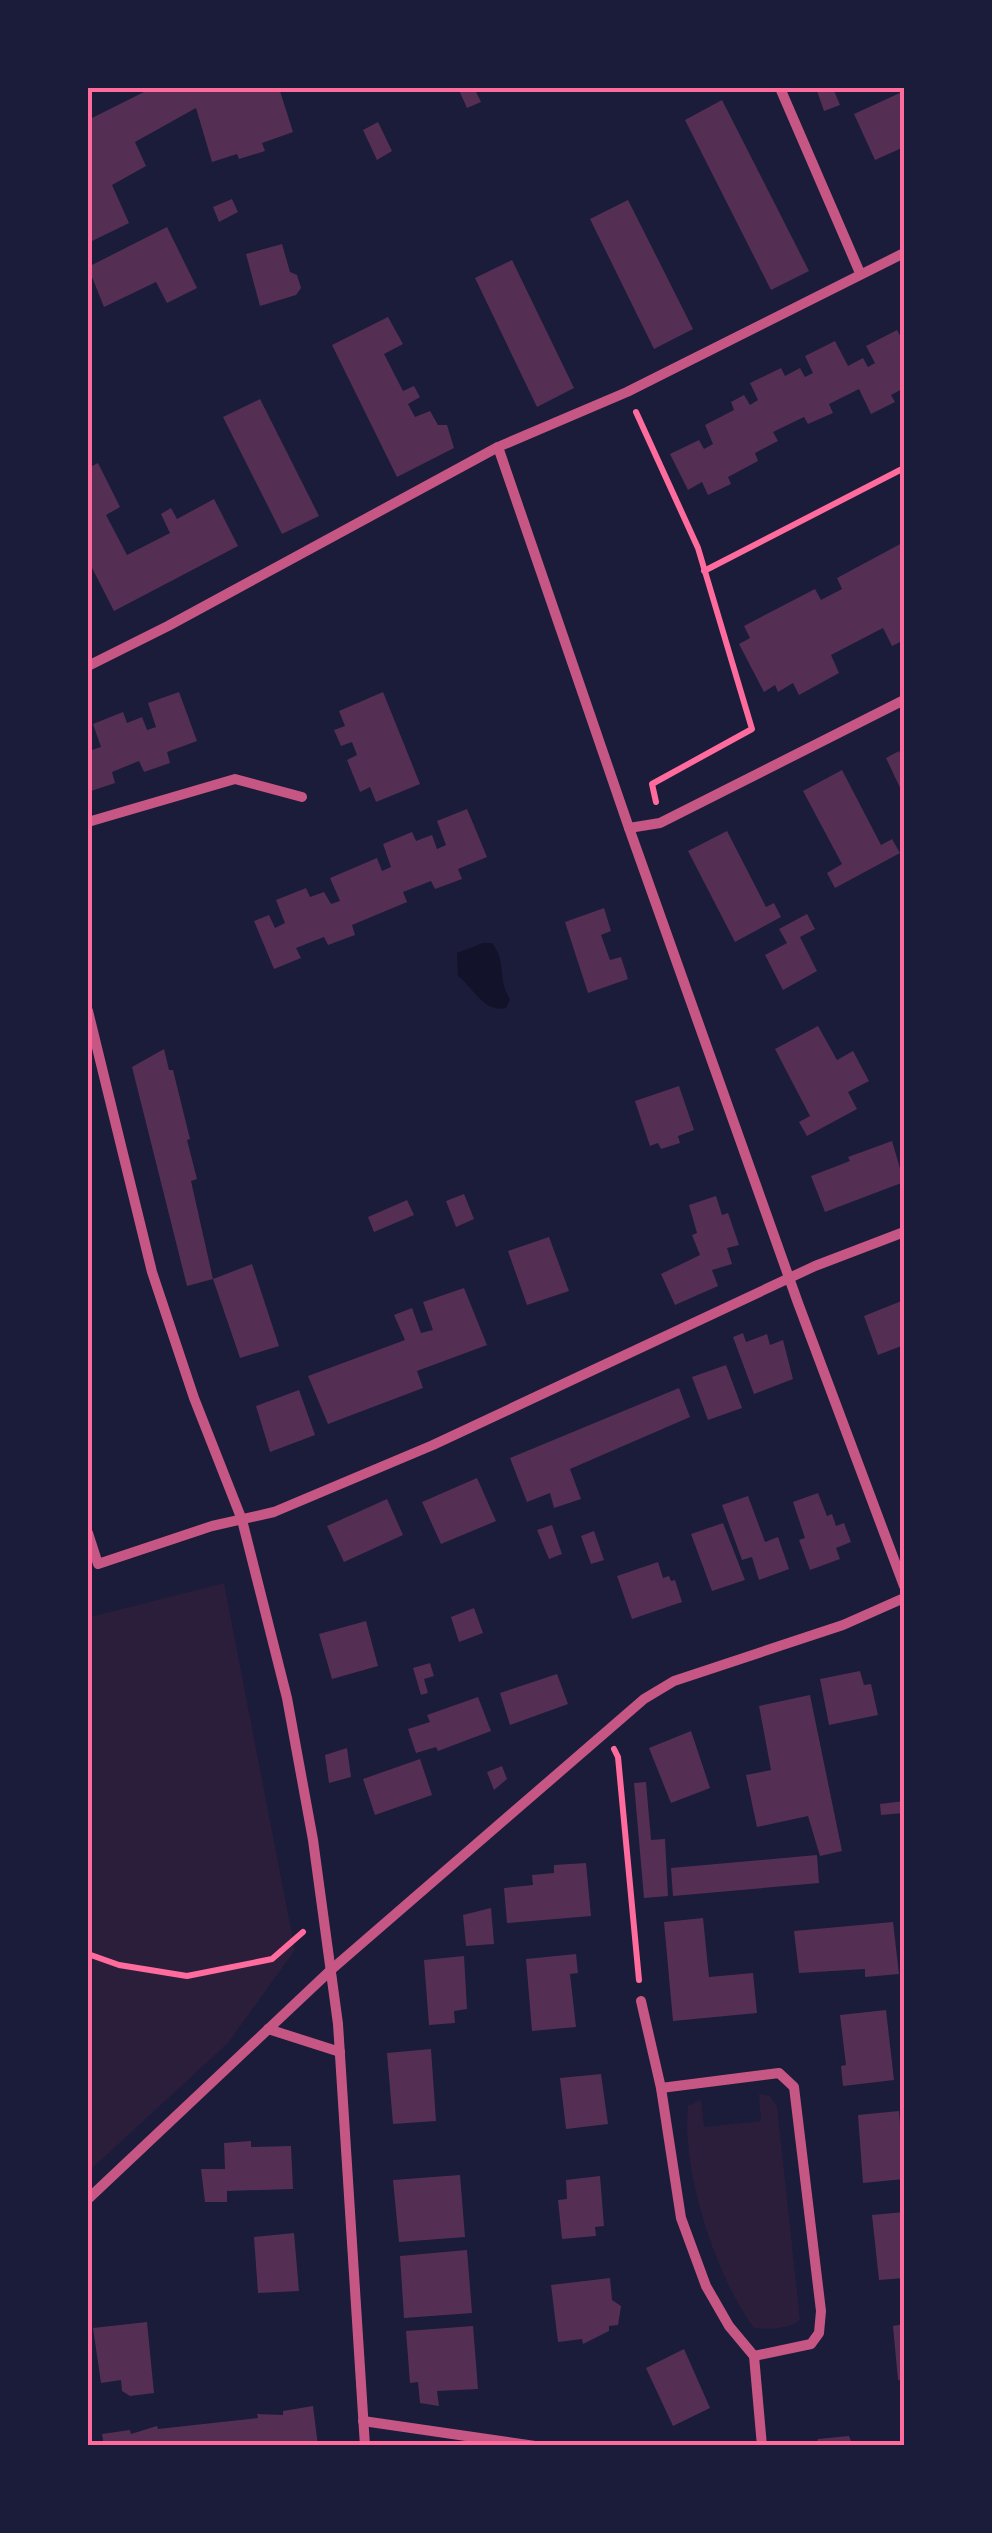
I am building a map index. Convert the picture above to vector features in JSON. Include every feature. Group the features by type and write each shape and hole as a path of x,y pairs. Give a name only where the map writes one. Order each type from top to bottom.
{"street":[{"path":"780,88 860,273"},
{"path":"88,666 498,446 627,392 904,252"},
{"path":"498,446 628,828 904,1586"},
{"path":"628,828 660,823 904,700"},
{"path":"88,822 236,779 302,797"},
{"path":"88,1011 152,1272 194,1398 242,1520 286,1698 332,1969 365,2446"},
{"path":"88,1533 98,1564 212,1526 274,1512 433,1445 790,1279 904,1232"},
{"path":"88,2199 332,1969 644,1699 674,1681 843,1625 904,1598"},
{"path":"640,2001 661,2088 674,2182 691,2248 706,2286 754,2356 762,2446"},
{"path":"268,2029 340,2052"},
{"path":"661,2088 779,2074 794,2087 820,2311 819,2333 811,2344 754,2356"},
{"path":"364,2421 535,2446"}],"path":[{"path":"627,392 698,548 752,729 652,784 660,823"},
{"path":"704,570 904,468"},
{"path":"605,1730 618,1757 640,2001"},
{"path":"88,1954 119,1965 187,1976 272,1959 323,1916"}],"shaded area":[{"path":"492,943 497,950 510,999 506,1008 485,1003 458,976 457,953"},
{"path":"224,1583 295,1950 228,2043 88,2172 88,1615"},
{"path":"759,2094 770,2096 777,2106 800,2320 771,2329 754,2328 727,2281 704,2222 687,2132 688,2106 701,2100 704,2127 761,2121"}],"building":[{"path":"152,88 279,88 293,132 262,143 265,151 212,162 196,108 135,142 146,166 112,185 129,223 88,243 88,120"},
{"path":"458,88 474,88 481,102 467,108"},
{"path":"816,88 833,88 840,105 824,111"},
{"path":"904,91 904,147 875,160 854,114"},
{"path":"722,100 809,271 771,290 685,120"},
{"path":"378,122 392,151 377,160 363,130"},
{"path":"232,199 238,212 219,222 213,207"},
{"path":"628,200 693,329 654,349 590,219"},
{"path":"167,227 197,288 167,303 156,282 104,307 88,267"},
{"path":"282,244 290,272 297,275 301,288 296,295 260,306 246,254"},
{"path":"512,260 574,388 537,407 475,278"},
{"path":"388,317 403,344 384,354 403,391 414,386 420,397 408,404 415,417 430,411 438,425 447,425 454,448 397,477 332,345"},
{"path":"897,330 904,337 904,388 891,395 895,402 871,414 859,389 829,404 833,413 808,424 804,417 773,432 778,441 755,453 758,461 728,477 731,484 708,495 702,482 688,490 670,454 699,440 704,449 713,444 705,425 734,410 731,402 744,395 750,405 758,400 750,383 781,368 785,376 800,368 805,377 813,373 805,356 835,341 848,366 863,358 868,367 875,363 866,346"},
{"path":"260,399 319,516 282,534 223,417"},
{"path":"98,463 120,507 106,515 127,555 170,533 161,514 171,508 177,519 214,499 238,546 114,611 88,560 88,468"},
{"path":"904,542 904,640 892,646 883,628 831,655 839,673 799,695 793,683 778,692 775,685 764,692 739,644 750,638 744,626 815,589 821,600 842,589 837,578"},
{"path":"179,692 197,741 167,752 170,763 144,772 139,761 112,772 115,783 88,792 88,740 92,750 101,747 93,724 123,712 127,723 142,717 147,730 156,727 148,703"},
{"path":"383,692 420,784 376,802 370,787 360,792 347,760 357,755 352,742 341,746 334,730 345,726 339,711"},
{"path":"899,751 904,762 904,796 886,758"},
{"path":"842,770 881,845 892,839 900,853 835,888 827,873 842,864 803,791"},
{"path":"467,809 487,857 458,869 462,879 435,889 431,881 403,892 407,902 352,925 355,935 328,945 324,937 296,948 301,958 274,969 254,921 269,915 275,928 285,923 276,900 306,888 310,897 324,892 331,904 340,901 330,878 377,858 382,871 391,867 383,844 412,832 416,841 432,835 437,849 446,845 437,821"},
{"path":"727,831 766,907 774,903 781,917 735,942 688,851"},
{"path":"604,908 611,931 601,935 610,960 621,957 628,979 588,993 565,922"},
{"path":"807,914 815,929 800,937 817,971 783,990 765,955 787,943 779,929"},
{"path":"818,1026 837,1060 853,1051 869,1081 848,1092 857,1109 807,1136 799,1122 810,1116 775,1049"},
{"path":"164,1049 190,1139 187,1140 197,1179 191,1181 213,1279 187,1286 132,1067"},
{"path":"679,1086 694,1130 678,1136 680,1143 661,1149 658,1143 650,1146 635,1101"},
{"path":"892,1141 904,1182 825,1212 811,1176"},
{"path":"464,1194 474,1219 456,1227 446,1201"},
{"path":"716,1196 722,1215 728,1213 739,1245 727,1248 732,1264 712,1270 718,1286 675,1305 661,1274 700,1255 692,1235 697,1233 689,1205"},
{"path":"407,1200 414,1215 374,1232 368,1217"},
{"path":"549,1237 569,1291 527,1305 508,1251"},
{"path":"252,1264 279,1346 240,1358 213,1279"},
{"path":"464,1288 487,1345 417,1371 423,1388 328,1424 308,1376 405,1340 394,1315 412,1308 421,1333 433,1330 423,1302"},
{"path":"904,1300 904,1345 878,1355 864,1316"},
{"path":"743,1333 746,1342 767,1334 770,1345 783,1340 793,1379 754,1394 733,1337"},
{"path":"726,1365 742,1408 708,1420 692,1377"},
{"path":"679,1388 690,1417 570,1469 581,1499 554,1508 550,1493 527,1502 510,1458"},
{"path":"299,1390 315,1435 270,1452 256,1406"},
{"path":"477,1478 496,1521 441,1544 422,1502"},
{"path":"818,1493 827,1516 832,1514 836,1526 844,1523 851,1542 836,1548 840,1559 810,1570 799,1540 805,1538 793,1502"},
{"path":"748,1496 765,1542 778,1537 789,1569 759,1580 752,1557 742,1560 722,1505"},
{"path":"387,1499 403,1535 344,1562 327,1526"},
{"path":"723,1523 745,1580 712,1591 691,1534"},
{"path":"552,1525 562,1554 549,1559 537,1530"},
{"path":"594,1531 604,1560 591,1564 581,1536"},
{"path":"658,1562 663,1578 675,1580 682,1602 632,1619 617,1576"},
{"path":"474,1608 483,1633 459,1642 451,1617"},
{"path":"366,1621 378,1666 332,1679 319,1634"},
{"path":"430,1663 434,1676 424,1679 428,1693 421,1695 413,1668"},
{"path":"860,1671 864,1685 871,1684 878,1715 829,1725 820,1679"},
{"path":"557,1674 568,1704 510,1725 500,1693"},
{"path":"810,1695 842,1851 820,1856 808,1816 757,1827 746,1775 771,1770 759,1706"},
{"path":"478,1697 491,1731 438,1751 436,1747 416,1753 408,1729 430,1722 427,1715"},
{"path":"691,1731 710,1788 671,1803 649,1748"},
{"path":"347,1748 351,1777 329,1783 325,1755"},
{"path":"420,1759 432,1795 375,1815 363,1779"},
{"path":"502,1766 507,1779 494,1790 487,1772"},
{"path":"646,1782 651,1840 665,1839 668,1896 644,1898 634,1783"},
{"path":"904,1801 904,1813 881,1815 880,1804"},
{"path":"817,1855 819,1883 673,1896 671,1868"},
{"path":"586,1863 591,1916 507,1923 504,1888 533,1885 532,1875 554,1873 554,1865"},
{"path":"491,1908 494,1944 466,1946 463,1915"},
{"path":"703,1918 709,1977 753,1973 757,2013 673,2021 664,1922"},
{"path":"893,1922 899,1974 865,1977 865,1969 799,1973 794,1931"},
{"path":"576,1954 578,1973 570,1974 576,2027 532,2031 526,1959"},
{"path":"464,1956 467,2009 454,2011 455,2023 429,2025 424,1960"},
{"path":"886,2010 894,2080 843,2086 841,2066 846,2065 840,2015"},
{"path":"431,2049 436,2121 393,2124 387,2053"},
{"path":"601,2074 608,2124 566,2129 560,2078"},
{"path":"899,2111 904,2179 863,2183 858,2115"},
{"path":"251,2141 251,2147 291,2146 293,2189 227,2191 227,2202 205,2202 201,2169 225,2169 224,2143"},
{"path":"460,2175 465,2237 399,2242 393,2180"},
{"path":"600,2176 604,2226 595,2227 596,2236 562,2239 558,2200 567,2199 566,2180"},
{"path":"904,2212 904,2278 879,2280 872,2215"},
{"path":"294,2233 299,2291 258,2293 254,2237"},
{"path":"467,2250 472,2313 404,2318 400,2256"},
{"path":"610,2278 612,2300 621,2306 618,2325 609,2326 609,2331 583,2344 582,2339 558,2342 551,2285"},
{"path":"147,2322 154,2393 130,2396 122,2391 121,2380 101,2383 93,2328"},
{"path":"904,2324 904,2380 898,2380 893,2326"},
{"path":"473,2326 478,2389 437,2391 439,2406 420,2403 418,2382 410,2383 406,2331"},
{"path":"684,2349 710,2408 673,2426 646,2368"},
{"path":"313,2406 318,2446 104,2446 102,2434 258,2418 257,2414 283,2415 283,2411"},
{"path":"849,2436 853,2446 815,2446 818,2439"}]}
